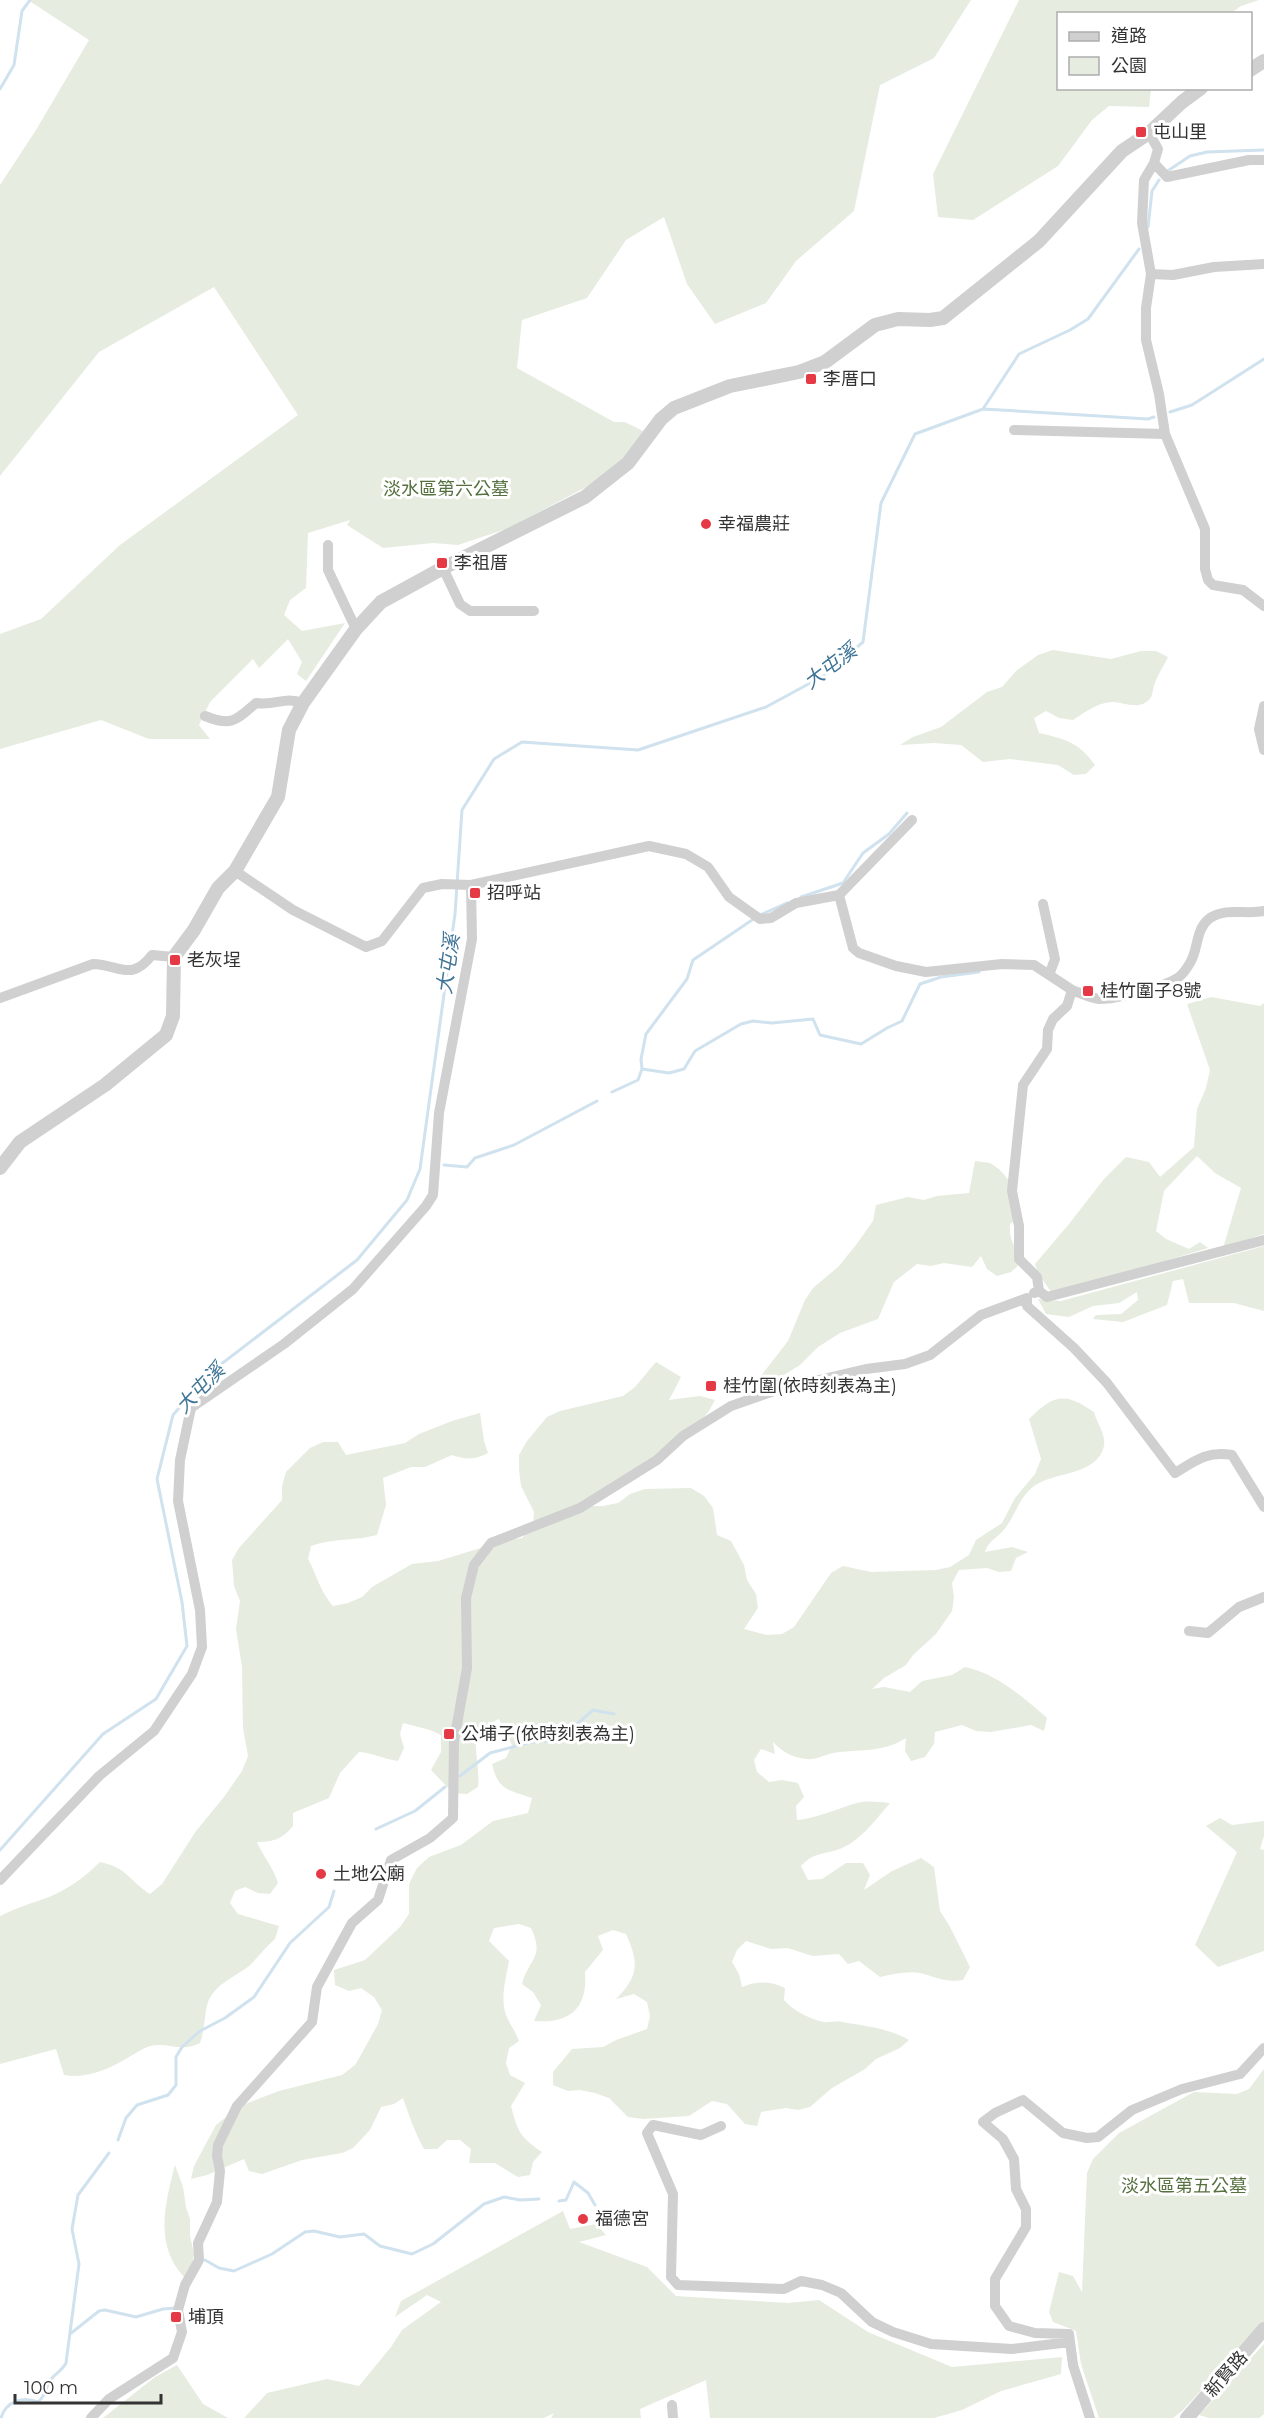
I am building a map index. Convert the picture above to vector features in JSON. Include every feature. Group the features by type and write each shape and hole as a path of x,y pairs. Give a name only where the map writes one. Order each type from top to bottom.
{"street":[{"path":"0,1168 20,1142 105,1085 166,1035 173,1016 174,957 194,930 218,888 235,871 278,797 289,730 303,703 356,629 381,602 443,568 585,497 628,463 662,418 674,408 730,386 799,372 825,362 875,325 898,319 943,318 1039,241 1122,151 1149,133 1198,90"},
{"path":"1149,133 1158,149 1154,163 1144,180 1142,223 1151,274 1146,308 1146,340 1159,394 1165,434 1205,529 1205,569 1208,580 1213,585 1243,590 1264,606"},
{"path":"1167,177 1249,160 1264,160"},
{"path":"1154,163 1167,177 1172,189"},
{"path":"1151,274 1173,275 1214,267 1264,264"},
{"path":"1014,430 1165,434"},
{"path":"328,545 328,570 356,629"},
{"path":"443,568 460,604 470,610 534,611"},
{"path":"206,716 220,722 233,722 256,703 268,705 290,699 303,703"},
{"path":"1264,706 1259,729 1260,743 1264,750"},
{"path":"235,871 292,910 366,947 382,940 423,888 442,884 467,885 649,846 686,854 708,867 729,897 756,917 771,918 796,903 839,895 912,820"},
{"path":"0,1880 99,1776 154,1731 192,1674 202,1647 200,1610 178,1501 180,1460 191,1408 284,1344 353,1289 426,1206 433,1194 439,1113 472,939 467,885"},
{"path":"839,895 853,948 859,953 896,966 926,972 1002,964 1034,965 1072,990 1098,999 1137,992 1180,977 1197,949 1197,936 1208,920 1220,913 1252,914 1264,911"},
{"path":"1042,904 1055,959 1048,975"},
{"path":"0,998 93,964 109,965 123,972 143,967 152,955 174,957"},
{"path":"1038,1291 1037,1277 1019,1259 1019,1226 1012,1191 1023,1085 1047,1049 1048,1030 1053,1019 1067,1006 1072,990"},
{"path":"1038,1291 1047,1297 1264,1240"},
{"path":"92,2418 109,2399 173,2358 182,2332 178,2310 185,2284 199,2260 198,2243 217,2202 220,2171 217,2156 218,2145 237,2106 312,2022 317,1987 352,1923 378,1900 391,1860 429,1838 453,1818 454,1741 468,1668 466,1598 474,1565 491,1543 580,1508 657,1460 683,1436 731,1406 780,1389 905,1364 930,1355 981,1315 1027,1298 1038,1291"},
{"path":"1027,1298 1027,1305 1034,1314 1074,1348 1107,1383 1175,1473 1199,1459 1216,1453 1232,1455 1264,1507"},
{"path":"839,1376 867,1389"},
{"path":"1189,1631 1208,1633 1239,1607 1264,1598"},
{"path":"1090,2418 1073,2365 1069,2334 1035,2333 1009,2326 995,2306 995,2279 1026,2227 1026,2209 1016,2189 1014,2159 1004,2139 983,2122 995,2113 1023,2100 1063,2133 1087,2138 1098,2137 1132,2110 1182,2090 1240,2074 1264,2048"},
{"path":"721,2126 701,2135 653,2125 647,2133 673,2194 670,2277 678,2285 784,2289 801,2281 822,2285 841,2293 872,2322 893,2332 931,2344 1012,2349 1070,2342"},
{"name":"新賢路","path":"1187,2418 1264,2329"},
{"path":"672,2405 673,2418"}],"green space":[{"name":"淡水區第六公墓","path":"28,0 971,0 934,58 880,85 854,211 796,261 766,303 715,324 687,284 664,217 626,240 587,298 522,320 517,368 614,422 625,422 645,432 623,459 596,482 506,529 458,545 433,543 383,548 347,525 350,520 308,533 306,588 290,600 284,615 302,631 345,623 306,681 297,674 302,662 288,639 259,668 253,659 210,702 199,725 210,739 149,739 101,720 0,749 0,634 41,619 120,545 298,415 214,287 99,352 0,476 0,185 36,130 89,40"},
{"path":"1019,0 1259,0 1241,6 1232,12 1057,12 1057,90 1151,90 1149,107 1109,106 1092,120 1058,166 973,220 938,217 933,174"},
{"path":"1053,650 1111,659 1141,651 1156,651 1168,657 1156,680 1151,697 1143,704 1112,702 1101,704 1073,720 1059,718 1046,711 1034,718 1039,733 1071,743 1089,757 1095,765 1086,774 1074,775 1058,765 1010,759 983,762 961,745 934,743 900,745 913,737 941,727 987,692 1002,687 1016,671 1038,655"},
{"path":"1211,997 1260,1006 1264,1003 1264,1234 1223,1248 1241,1188 1215,1173 1197,1156 1164,1191 1156,1231 1166,1239 1189,1249 1200,1242 1208,1248 1123,1274 1051,1292 1038,1273 1035,1264 1104,1179 1126,1157 1149,1162 1160,1177 1194,1147 1197,1109 1206,1088 1210,1070 1187,1004"},
{"path":"975,1161 990,1163 996,1167 1012,1186 1021,1216 1010,1224 1010,1231 1022,1262 1011,1272 997,1276 987,1269 981,1256 972,1267 944,1263 931,1266 917,1264 894,1282 878,1319 840,1333 818,1347 800,1365 774,1381 760,1377 788,1341 805,1300 813,1288 838,1267 873,1221 876,1205 908,1197 924,1200 937,1196 969,1193"},
{"path":"1264,1246 1264,1311 1234,1303 1189,1303 1183,1279 1173,1281 1167,1305 1123,1322 1093,1319 1096,1315 1121,1314 1138,1300 1137,1292 1119,1303 1093,1306 1069,1317 1046,1314 1038,1299 1061,1301"},
{"path":"656,1362 681,1377 669,1400 700,1396 715,1400 691,1433 624,1478 609,1484 589,1506 618,1503 630,1494 645,1489 691,1488 704,1496 713,1508 717,1535 731,1541 744,1565 747,1580 756,1594 758,1608 744,1629 767,1635 782,1634 794,1627 831,1573 843,1566 871,1572 936,1570 950,1567 969,1555 976,1540 1002,1523 1015,1498 1035,1474 1041,1459 1029,1419 1046,1405 1060,1399 1075,1401 1094,1412 1103,1433 1104,1446 1100,1456 1093,1463 1034,1486 1024,1496 1002,1532 988,1546 985,1552 1012,1547 1028,1552 1016,1558 1011,1571 999,1572 987,1568 959,1570 952,1583 954,1597 952,1611 936,1634 913,1655 906,1665 884,1678 872,1689 884,1687 910,1692 922,1681 952,1675 965,1667 999,1680 1029,1702 1047,1718 1044,1731 1031,1725 991,1732 976,1731 962,1725 935,1732 934,1744 925,1757 911,1761 905,1751 906,1738 880,1748 833,1753 810,1759 788,1754 773,1742 775,1754 761,1749 754,1760 757,1772 769,1782 782,1780 798,1783 804,1797 796,1806 797,1820 861,1802 890,1803 856,1840 842,1848 816,1856 801,1866 808,1880 822,1879 846,1863 863,1863 870,1875 864,1890 892,1871 921,1858 934,1867 940,1911 970,1967 963,1980 957,1981 915,1972 880,1977 859,1961 848,1964 839,1954 813,1956 787,1948 771,1949 746,1941 737,1950 732,1962 739,1974 742,1987 764,1983 779,1986 785,1988 784,2000 807,2017 824,2022 840,2021 877,2028 909,2040 900,2048 876,2059 865,2069 832,2088 810,2107 761,2112 757,2126 745,2124 727,2104 712,2101 689,2116 643,2119 628,2117 609,2098 580,2090 568,2091 553,2085 553,2072 572,2049 603,2047 647,2029 650,2016 647,2002 634,1994 616,1999 624,1991 635,1969 633,1953 626,1934 613,1930 598,1936 603,1950 585,1972 583,1995 574,2011 558,2020 534,2021 541,2005 533,1992 522,1984 536,1952 535,1938 531,1928 519,1924 494,1928 489,1941 509,1961 504,1988 504,2008 519,2041 509,2048 506,2063 510,2075 525,2083 511,2106 521,2133 528,2142 542,2152 533,2162 530,2175 518,2177 495,2163 469,2163 471,2149 460,2140 447,2140 437,2149 424,2149 403,2098 394,2104 381,2107 370,2130 353,2148 342,2153 302,2160 262,2174 249,2171 244,2159 207,2175 191,2179 194,2166 216,2125 240,2106 279,2091 342,2075 355,2065 378,2024 382,2010 374,1997 361,1988 349,1991 335,1985 334,1970 365,1960 400,1927 409,1914 409,1884 417,1868 429,1857 461,1845 493,1821 528,1813 532,1798 501,1785 492,1764 506,1758 512,1745 499,1719 477,1729 478,1787 467,1794 453,1793 431,1770 441,1752 441,1735 403,1723 400,1734 404,1748 398,1761 359,1752 340,1773 329,1798 293,1813 293,1826 281,1837 257,1842 278,1883 270,1894 258,1893 245,1887 235,1891 230,1903 238,1914 279,1926 275,1939 253,1963 215,1990 208,2002 200,2043 187,2047 150,2046 106,2069 81,2076 64,2075 56,2049 0,2064 0,1916 63,1891 100,1862 122,1871 150,1894 162,1884 196,1831 242,1771 248,1756 243,1728 242,1667 236,1629 240,1601 234,1586 232,1560 239,1548 282,1500 282,1486 286,1472 310,1448 323,1442 338,1442 346,1455 405,1443 419,1434 480,1413 488,1453 470,1458 452,1455 425,1467 411,1467 383,1478 386,1505 377,1535 311,1546 308,1559 325,1595 333,1606 348,1603 362,1597 372,1587 412,1564 438,1561 507,1540 522,1538 533,1526 534,1512 521,1486 519,1470 519,1455 527,1441 547,1417 560,1411 623,1396 635,1387"},
{"path":"1220,1818 1232,1825 1264,1821 1264,1836 1260,1849 1264,1850 1264,1951 1218,1967 1195,1945 1237,1852 1206,1826"},
{"name":"淡水區第五公墓","path":"1264,2069 1264,2322 1173,2418 1099,2418 1081,2364 1076,2331 1053,2322 1049,2312 1059,2272 1073,2276 1082,2292 1087,2173 1093,2159 1119,2133 1194,2092 1237,2094 1249,2089"},
{"path":"175,2165 183,2187 190,2219 190,2236 194,2254 184,2277 175,2265 165,2238 164,2224 168,2194"},
{"path":"563,2211 570,2229 596,2224 606,2235 579,2242 647,2267 676,2296 788,2303 819,2300 868,2332 952,2367 1062,2357 1061,2374 1001,2391 962,2410 934,2418 710,2418 706,2380 640,2409 641,2418 551,2418 554,2413 544,2418 244,2418 267,2393 327,2379 359,2386 402,2330 441,2302 427,2295 395,2317 401,2301"},
{"path":"1264,2344 1264,2414 1259,2418 1209,2418 1199,2415"},
{"path":"177,2365 203,2404 228,2418 103,2418 155,2377"}],"waterway":[{"path":"0,89 14,65 22,11 30,0"},
{"path":"1166,172 1190,156 1207,152 1264,150"},
{"path":"1148,227 1152,191 1159,180"},
{"path":"983,409 1019,354 1088,319 1139,249"},
{"name":"大屯溪","path":"1170,412 1192,405 1264,359"},
{"name":"大屯溪","path":"0,1850 103,1734 156,1699 187,1646 182,1602 157,1479 173,1415 211,1372 357,1260 407,1200 420,1169 455,914 462,810 494,759 522,742 638,750 766,707 825,675 863,642 881,503 915,434 983,409 1148,419 1154,417"},
{"path":"801,897 843,883 863,853 889,834 907,813"},
{"path":"760,915 787,903"},
{"path":"612,1092 638,1080 642,1069 641,1059 646,1034 687,979 693,960 755,918"},
{"path":"642,1069 669,1073 684,1069 695,1051 741,1024 753,1021 772,1023 813,1019 820,1035 861,1044 902,1021 920,984 941,977 979,972"},
{"path":"444,1165 467,1167 475,1158 514,1145 597,1101"},
{"path":"460,1776 490,1753 532,1742 555,1740 593,1710 614,1714"},
{"path":"376,1829 415,1811 445,1787"},
{"path":"118,2140 126,2118 137,2105 168,2095 176,2085 176,2057 182,2047 200,2031 225,2018 254,1997 290,1943 329,1907 334,1891"},
{"path":"1,2418 7,2407 16,2401 38,2402 43,2397 48,2384 66,2363 79,2264 72,2229 78,2195 109,2153"},
{"path":"559,2201 566,2200 574,2182 588,2193 595,2205"},
{"path":"205,2260 219,2268 234,2271 272,2254 305,2232 314,2231 340,2237 364,2234 380,2246 412,2254 433,2244 484,2204 504,2197 520,2200 539,2199"},
{"path":"70,2334 99,2311 105,2310 136,2317 175,2308"}],"place":[{"name":"屯山里","path":"1141,132"},
{"name":"李厝口","path":"811,379"},
{"name":"幸福農莊","path":"706,524"},
{"name":"李祖厝","path":"442,563"},
{"name":"招呼站","path":"475,893"},
{"name":"老灰埕","path":"175,960"},
{"name":"桂竹圍子8號","path":"1088,991"},
{"name":"桂竹圍(依時刻表為主)","path":"711,1386"},
{"name":"公埔子(依時刻表為主)","path":"449,1734"},
{"name":"土地公廟","path":"321,1874"},
{"name":"福德宮","path":"583,2219"},
{"name":"埔頂","path":"176,2317"}]}
